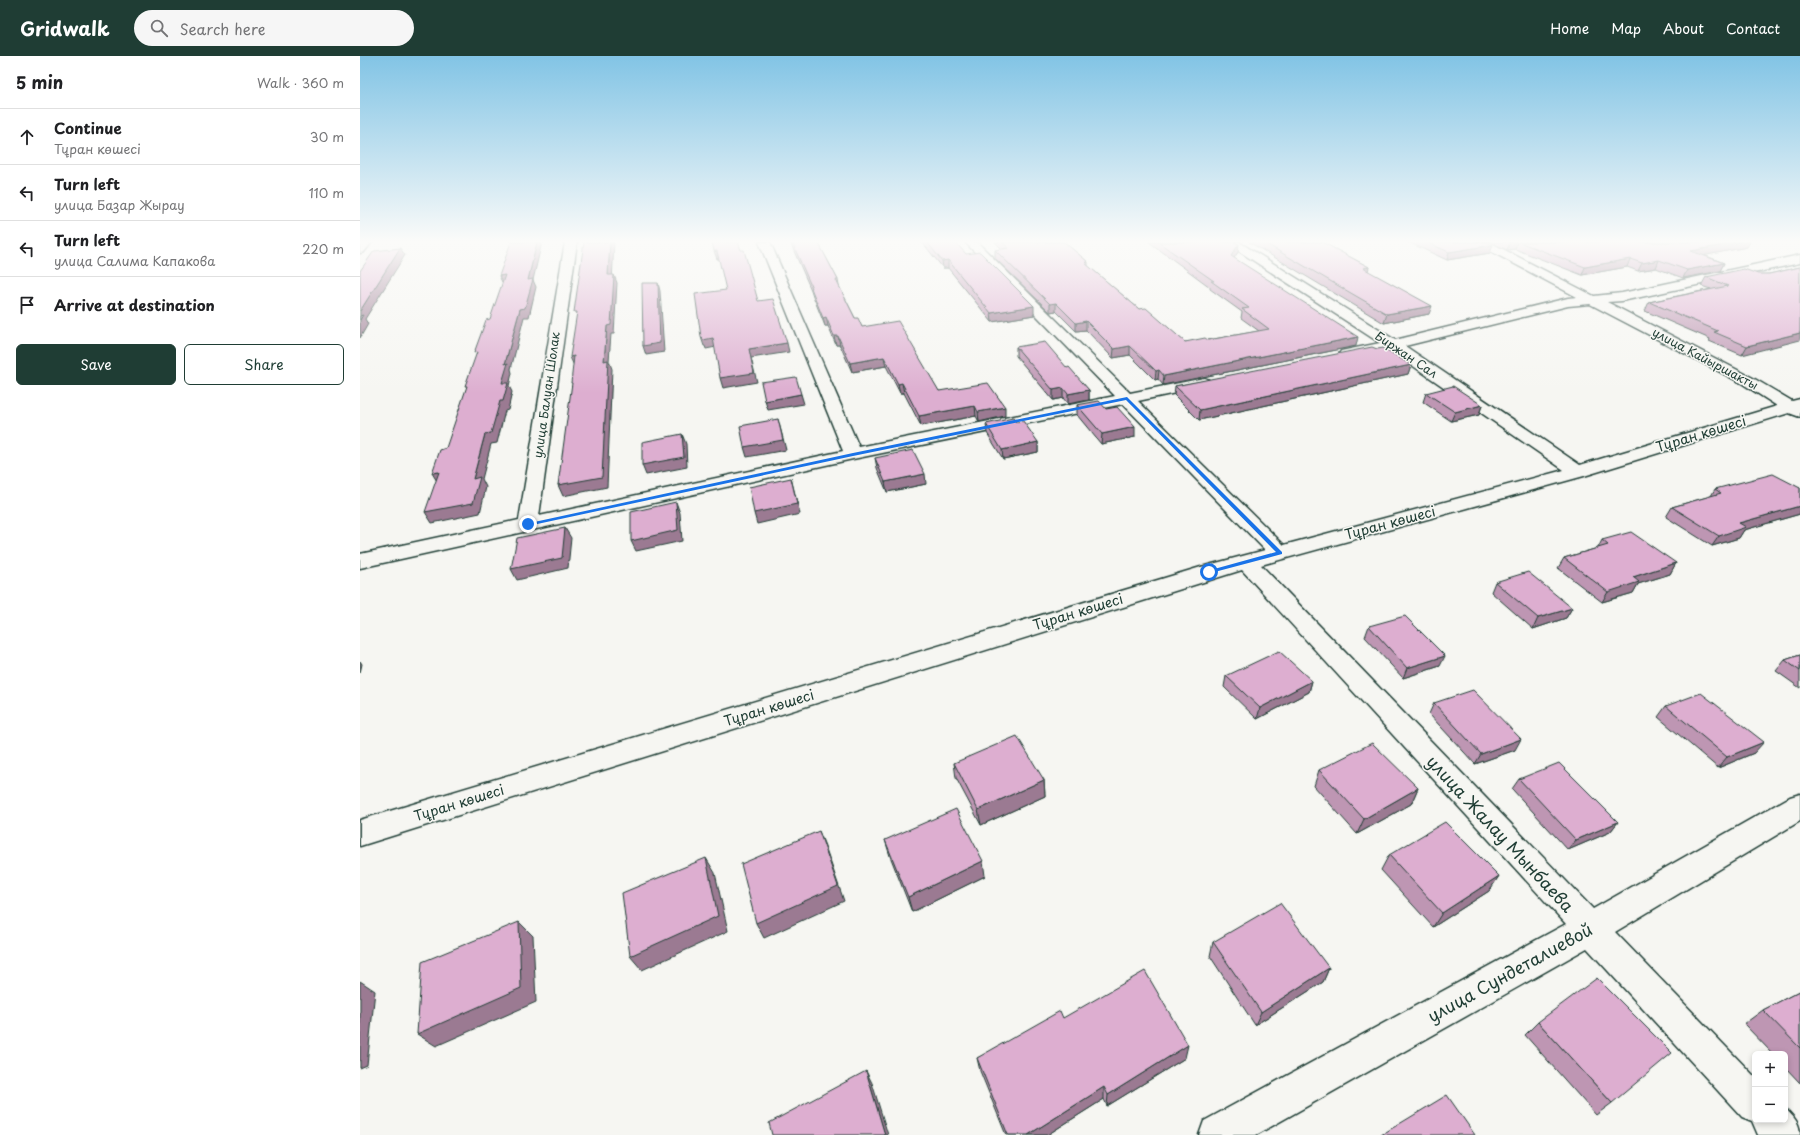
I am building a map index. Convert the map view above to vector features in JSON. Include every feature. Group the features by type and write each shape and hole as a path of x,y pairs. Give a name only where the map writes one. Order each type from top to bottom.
{"street":[{"name":"улица Балуан Шолак","path":"528,524 563,292"},
{"path":"785,292 853,454"},
{"path":"1020,292 1280,553"},
{"name":"Биржан Сал","path":"1311,292 1393,345 1578,472"},
{"name":"улица Кайыршакты","path":"1579,292 1797,408"},
{"path":"1330,358 1393,345 1568,302 1622,297 1644,292"},
{"path":"360,560 853,454 1221,380"},
{"name":"Тұран көшесі","path":"360,833 1201,575 1578,472 1797,408"},
{"name":"улица Жалау Мынбаева","path":"1246,562 1752,1101"},
{"name":"улица Сундеталиевой","path":"1218,1135 1589,929 1800,806"},
{"path":"1773,1123 1784,1135"}],"building":[{"path":"360,292 372,292 360,311"},
{"path":"499,292 529,292 525,308 520,309 505,364 508,363 502,383 508,383 503,401 500,401 491,433 485,434 473,479 480,477 473,503 425,512 439,472 432,473 440,450 446,448 477,352 474,353 486,320 490,319"},
{"path":"577,292 613,292 611,325 607,326 604,361 608,360 602,477 558,485 572,383 574,356 570,357 577,312 574,312"},
{"path":"642,292 658,292 660,343 643,346"},
{"path":"708,292 756,292 758,301 773,299 787,343 749,349 754,373 720,378 713,338 703,340 701,337 695,294"},
{"path":"813,292 842,292 855,318 858,318 862,327 898,321 939,391 988,383 1005,407 978,412 975,406 919,416 902,383 898,384 884,357 850,363 838,336 834,336 826,317 823,318"},
{"path":"974,292 1020,292 1034,306 991,313"},
{"path":"1038,292 1119,292 1139,309 1146,308 1185,342 1205,338 1208,340 1269,329 1242,309 1249,308 1227,292 1288,292 1358,337 1164,376 1159,370 1156,371 1130,346 1114,349 1086,321 1076,323 1056,303 1050,304"},
{"path":"1350,292 1407,292 1432,306 1387,314"},
{"path":"1697,292 1800,292 1800,333 1747,346 1714,332 1718,331 1649,302"},
{"path":"1045,342 1067,368 1069,367 1089,390 1068,394 1063,388 1053,390 1016,347"},
{"path":"1372,347 1377,349 1384,348 1411,365 1200,410 1175,386"},
{"path":"796,377 801,394 765,401 761,382"},
{"path":"1453,386 1482,405 1455,412 1426,393"},
{"path":"1099,401 1106,409 1117,407 1135,427 1102,434 1077,405"},
{"path":"1013,418 1016,422 1023,421 1038,442 1002,450 986,424"},
{"path":"778,419 783,440 744,447 740,426"},
{"path":"682,434 684,457 642,465 642,442"},
{"path":"913,450 925,474 885,482 875,458"},
{"path":"1773,474 1800,488 1800,506 1739,523 1746,527 1719,536 1672,507 1721,493 1715,489"},
{"path":"791,478 797,504 754,513 749,487"},
{"path":"676,502 678,530 631,541 631,512"},
{"path":"565,528 562,558 511,569 517,538"},
{"path":"1631,532 1676,563 1633,577 1639,582 1608,592 1564,558 1608,545 1602,540"},
{"path":"1528,572 1572,608 1538,618 1495,582"},
{"path":"1405,616 1445,656 1407,668 1369,626"},
{"path":"1279,651 1312,681 1260,708 1226,676"},
{"path":"1800,655 1800,671 1785,660"},
{"path":"1473,690 1521,739 1481,754 1434,703"},
{"path":"1701,693 1764,742 1727,757 1666,706"},
{"path":"1017,736 1044,780 978,810 954,763"},
{"path":"1372,743 1418,788 1364,819 1319,770"},
{"path":"1559,763 1618,822 1576,840 1519,779"},
{"path":"956,809 983,861 908,897 885,840"},
{"path":"1445,822 1499,876 1442,913 1389,855"},
{"path":"819,831 838,886 756,923 741,864"},
{"path":"706,858 718,916 630,956 622,893"},
{"path":"1280,903 1329,968 1261,1012 1213,942"},
{"path":"519,922 521,988 417,1034 422,962"},
{"path":"1145,971 1188,1045 1108,1095 1104,1087 1028,1135 1008,1135 977,1058 1060,1011 1063,1018"},
{"path":"1597,978 1672,1053 1612,1103 1538,1022"},
{"path":"1800,991 1800,1048 1763,1010"},
{"path":"866,1071 885,1135 772,1135 769,1123"},
{"path":"1447,1095 1475,1135 1381,1135"}],"route":[{"path":"528,524 853,454 1127,399 1280,553 1209,572"}]}
